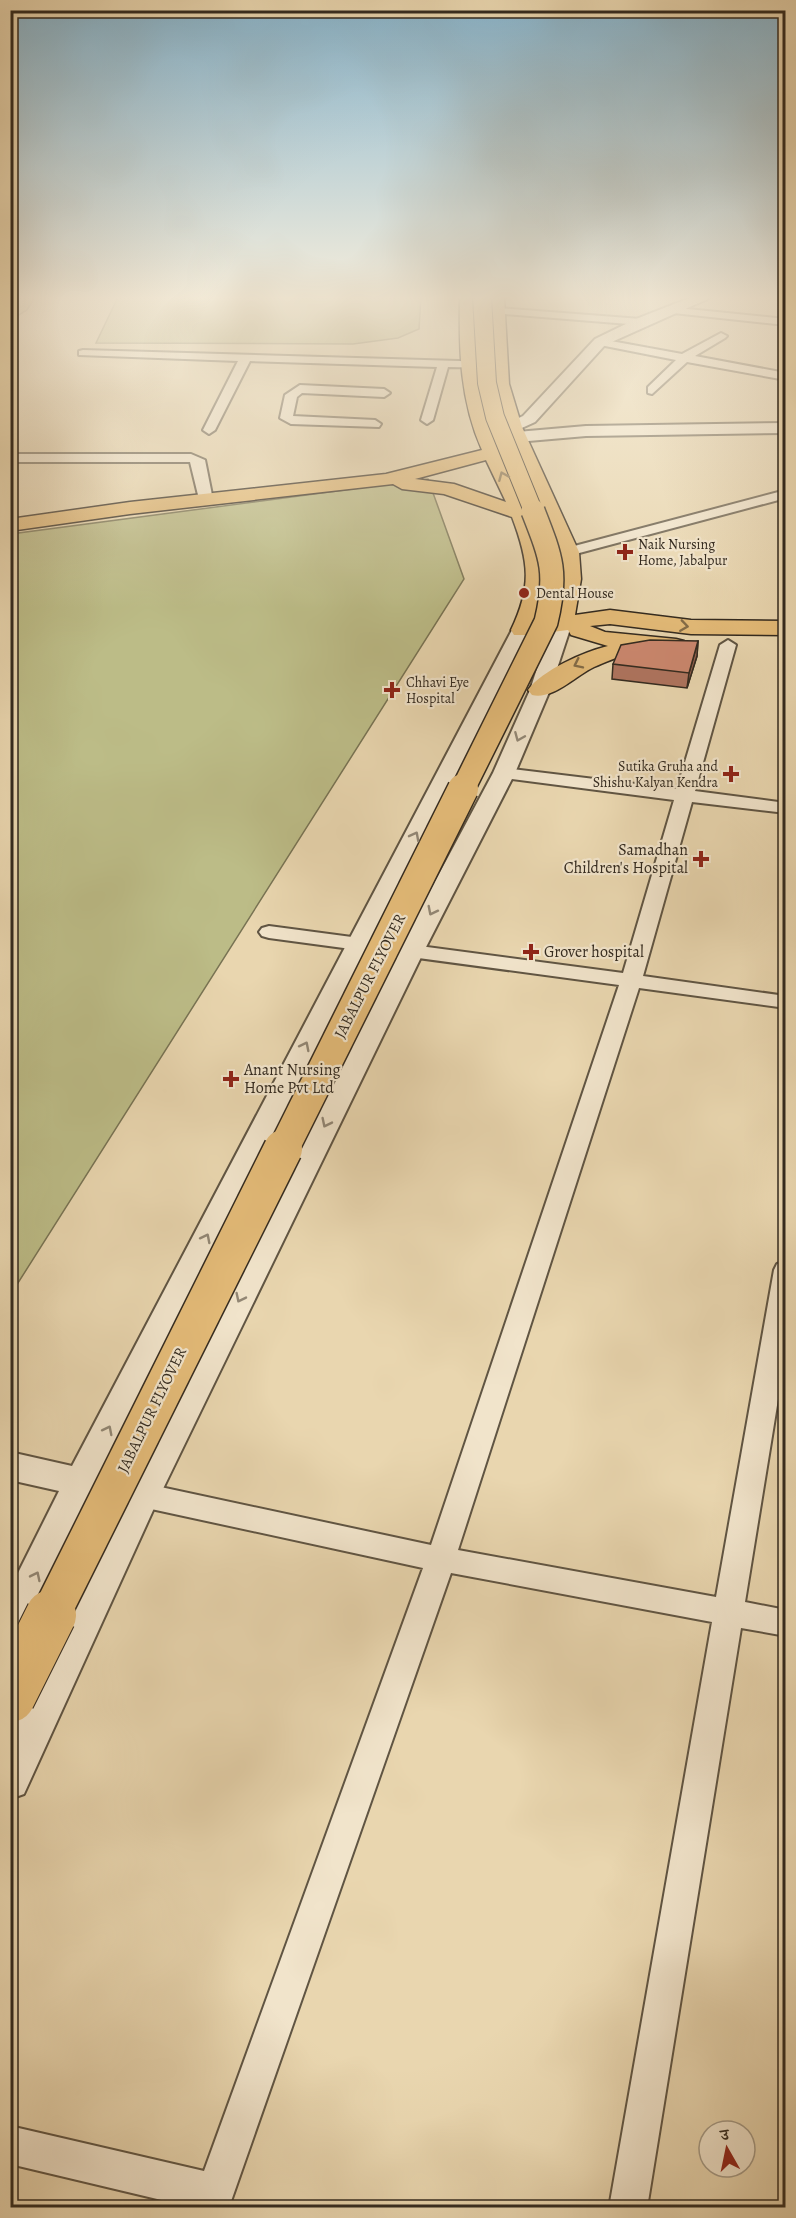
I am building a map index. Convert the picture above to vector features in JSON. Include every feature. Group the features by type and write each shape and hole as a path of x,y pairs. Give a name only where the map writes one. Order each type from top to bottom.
{"main road":[{"path":"477,401 487,441 534,551 537,579 527,618 562,623 601,638 655,644 728,645 786,642"},
{"name":"JABALPUR FLYOVER","path":"10,1696 546,622 553,594 551,556 495,417 491,401"},
{"path":"507,401 517,437 570,562 592,595 650,620"},
{"path":"10,520 205,495 310,485 390,473 487,441 517,437"},
{"path":"10,525 130,508 408,476 487,441"},
{"path":"359,483 404,483 447,488 519,513"},
{"path":"562,623 570,592 570,562"},
{"path":"562,623 610,617 650,620 691,627 786,628"},
{"path":"540,690 572,666 590,658 619,649 655,644"}],"street":[{"path":"210,430 225,401"},
{"path":"290,401 286,418 291,420 373,401"},
{"path":"427,420 433,401"},
{"path":"517,437 529,419 546,401"},
{"path":"517,437 586,432 786,428"},
{"path":"517,437 786,434"},
{"path":"10,458 190,458 198,460 205,495"},
{"path":"570,562 786,494"},
{"path":"10,1629 81,1482 527,618"},
{"path":"10,1780 142,1495 411,951 504,773 540,690 562,623"},
{"path":"10,2145 215,2193 441,1559 631,981 728,645"},
{"path":"504,773 786,808"},
{"path":"269,932 359,942 786,1002"},
{"path":"628,2208 786,1270"},
{"path":"10,1466 441,1559 786,1623"}],"green space":[{"path":"428,479 464,579 11,1294 11,534"}],"building":[{"path":"650,640 698,641 689,673 613,664 621,645"}],"place":[{"name":"Naik Nursing Home, Jabalpur","path":"625,552"},
{"name":"Dental House","path":"524,593"},
{"name":"Chhavi Eye Hospital","path":"392,690"},
{"name":"Sutika Gruha and Shishu Kalyan Kendra","path":"731,774"},
{"name":"Samadhan Children's Hospital","path":"701,859"},
{"name":"Grover hospital","path":"531,952"},
{"name":"Anant Nursing Home Pvt Ltd","path":"231,1079"}]}
